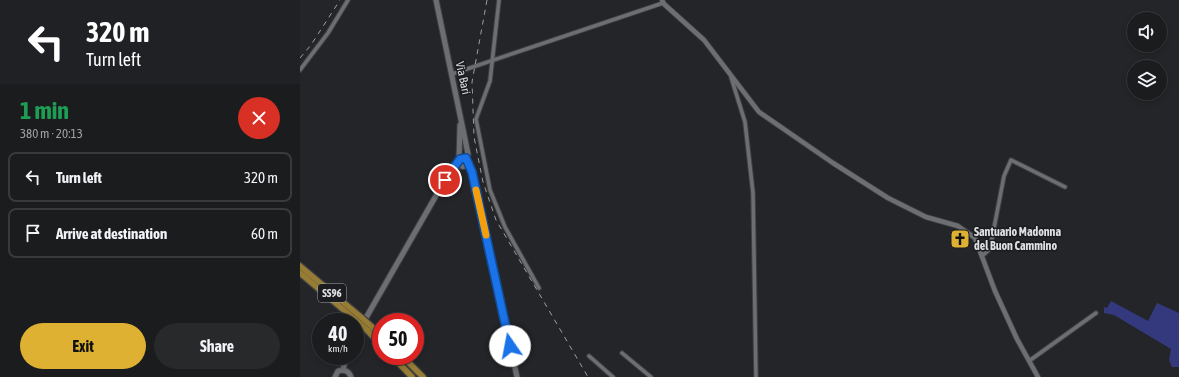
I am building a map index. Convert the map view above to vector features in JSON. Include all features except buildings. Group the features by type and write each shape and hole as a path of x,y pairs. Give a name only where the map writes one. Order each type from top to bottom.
{"highway":[{"name":"SS96","path":"300,266 352,313"},
{"name":"SS96","path":"300,273 351,313"},
{"name":"SS96","path":"364,324 372,330"},
{"name":"SS96","path":"369,328 372,332"},
{"path":"401,365 412,377"},
{"path":"411,365 423,377"}],"main road":[{"name":"Via Bari","path":"436,0 468,154 468,161 473,176 517,377"},
{"path":"461,120 461,163 473,176"},
{"path":"461,163 462,157 468,161"},
{"path":"364,321 450,173 461,163 468,161"},
{"path":"343,370 344,365"},
{"path":"335,377 338,372 343,370"},
{"path":"343,370 348,372 351,377"}],"street":[{"path":"300,70 324,40 348,0"},
{"path":"499,0 490,81 476,119 484,170 490,190 505,227 539,288"},
{"path":"452,74 662,2 704,40 759,112 833,163 888,198 926,217 958,226 975,238 998,298 1038,377"},
{"path":"731,76 745,122 753,193 756,377"},
{"path":"982,256 990,249 1004,176 1011,160 1066,187"},
{"path":"1029,361 1096,313"},
{"path":"622,352 650,377"},
{"path":"589,356 613,377"}],"shaded area":[{"path":"1111,301 1148,321 1157,303 1179,313 1179,367 1172,367 1169,360 1171,349 1114,315 1104,313 1104,307 1107,308"}],"railway":[{"path":"300,58 311,45 340,0"},
{"path":"487,0 472,82 474,137 483,182 496,220 588,377"}],"slow traffic":[{"path":"476,190 486,235"}],"place":[{"name":"Santuario Madonna del Buon Cammino","path":"960,239"}],"route":[{"path":"445,180 461,158 464,157 467,159 473,176 510,346"}]}
